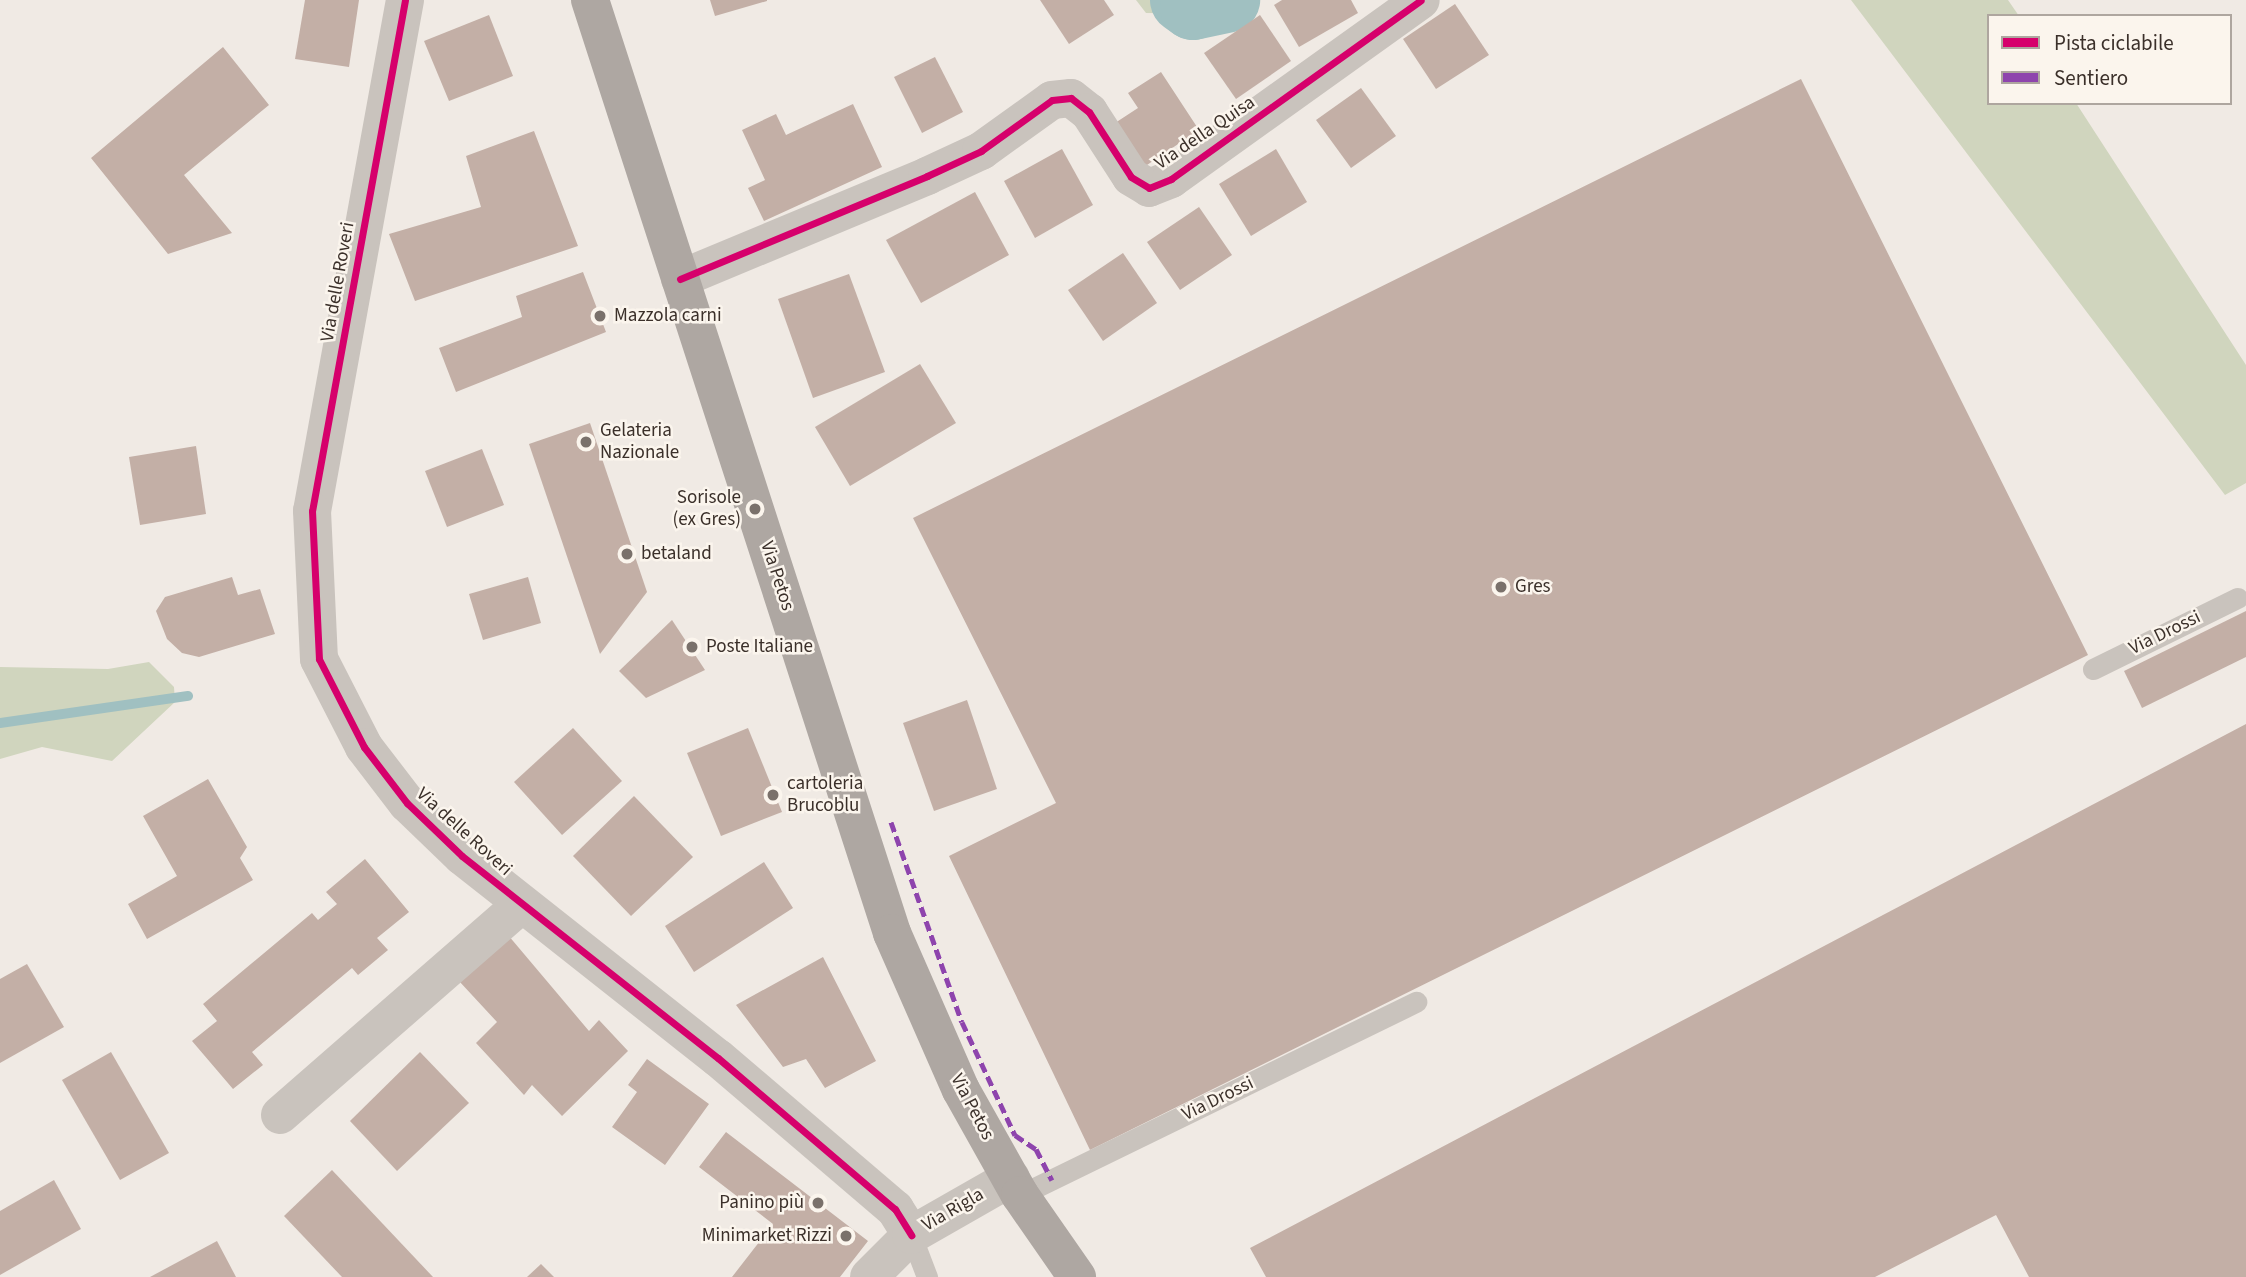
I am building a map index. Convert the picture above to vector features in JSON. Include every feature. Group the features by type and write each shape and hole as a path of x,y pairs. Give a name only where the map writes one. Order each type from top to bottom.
{"main road":[{"name":"Via Petos","path":"590,0 892,933 961,1090 1016,1187 1077,1277"}],"street":[{"name":"Via delle Roveri","path":"405,0 312,511 319,659 364,747 407,803 522,904 718,1058 895,1209 911,1235"},
{"name":"Via della Quisa","path":"680,279 928,176 981,151 1052,100 1071,98 1089,112 1131,177 1149,188 1171,179 1421,0"},
{"path":"280,1115 522,904"},
{"name":"Via Rigla","path":"869,1277 911,1235 1016,1187"}],"lane":[{"name":"Via Drossi","path":"2093,669 2237,598"},
{"name":"Via Drossi","path":"1016,1187 1416,1003"},
{"path":"911,1235 927,1277"}],"green space":[{"path":"1136,0 1248,0 1214,14 1146,13"},
{"path":"1851,0 2008,0 2018,14 1987,14 1987,105 2077,105 2246,365 2246,483 2225,495"},
{"path":"149,662 174,687 175,702 112,761 42,747 0,759 0,667 108,669"}],"building":[{"path":"305,0 359,0 349,67 295,59"},
{"path":"710,0 767,0 767,1 715,16"},
{"path":"1040,0 1104,0 1114,15 1069,44"},
{"path":"1282,0 1351,0 1358,13 1299,47 1274,5"},
{"path":"1455,4 1489,55 1436,89 1403,39"},
{"path":"489,15 513,76 449,101 424,41"},
{"path":"1260,15 1291,61 1236,99 1204,53"},
{"path":"223,47 269,105 184,175 232,233 168,254 91,158"},
{"path":"935,57 963,112 922,133 894,77"},
{"path":"1161,72 1199,130 1144,167 1115,123 1138,108 1128,93"},
{"name":"Gres","path":"1801,79 2088,655 1090,1150 949,856 1056,803 913,518"},
{"path":"1361,88 1396,136 1351,168 1316,120"},
{"path":"853,104 882,167 764,221 748,188 765,180 742,130 776,114 786,135"},
{"path":"534,131 578,246 415,301 389,234 481,207 466,156"},
{"path":"1062,149 1093,205 1035,238 1004,181"},
{"path":"1276,149 1307,202 1251,236 1219,184"},
{"path":"975,192 1009,255 921,303 886,240"},
{"path":"1199,207 1232,255 1180,290 1147,242"},
{"path":"1123,253 1157,303 1103,341 1068,290"},
{"path":"583,272 606,332 456,392 439,348 522,317 516,296"},
{"path":"849,274 885,372 813,398 778,299"},
{"path":"920,364 956,423 850,486 815,427"},
{"path":"590,423 647,592 600,654 529,444"},
{"path":"196,446 206,514 140,525 129,457"},
{"path":"482,449 504,505 447,527 425,471"},
{"path":"232,577 238,595 260,589 275,634 199,657 182,653 167,639 156,611 165,597"},
{"path":"528,577 541,623 483,640 469,594"},
{"path":"2246,611 2246,657 2142,708 2124,671"},
{"path":"672,620 705,670 646,698 619,671"},
{"path":"967,700 997,789 934,811 903,723"},
{"path":"2246,724 2246,1277 2029,1277 1996,1215 1875,1277 1266,1277 1250,1248"},
{"path":"573,728 622,781 562,835 514,782"},
{"path":"748,728 782,812 721,836 687,753"},
{"path":"208,779 247,847 240,858 253,880 147,939 128,904 177,876 143,816"},
{"path":"634,796 693,857 631,916 573,856"},
{"path":"365,859 409,912 377,938 388,950 358,975 352,968 252,1052 263,1065 233,1089 192,1041 217,1021 203,1004 312,913 318,920 337,904 326,892"},
{"path":"764,862 793,908 694,972 665,926"},
{"path":"508,935 589,1031 599,1020 628,1051 562,1116 532,1085 524,1095 476,1043 497,1022 459,981"},
{"path":"823,957 876,1061 825,1088 806,1059 783,1067 736,1005"},
{"path":"27,964 64,1027 0,1063 0,979"},
{"path":"111,1052 169,1153 120,1180 62,1080"},
{"path":"420,1052 469,1103 397,1171 350,1121"},
{"path":"647,1059 709,1104 665,1165 612,1127 637,1092 628,1085"},
{"path":"726,1132 868,1241 840,1277 732,1277 773,1224 699,1167"},
{"path":"332,1170 433,1277 342,1277 284,1216"},
{"path":"54,1180 81,1229 0,1275 0,1211"},
{"path":"217,1241 236,1277 150,1277"},
{"path":"541,1264 554,1277 527,1277"}],"waterway":[{"path":"1183,0 1193,7 1227,0"},
{"path":"0,723 188,696"}],"marked path":[{"path":"891,822 962,1022 1015,1135 1036,1149 1052,1180"}],"cycle path":[{"path":"405,0 312,511 319,659 364,747 407,803 462,856 718,1058 895,1209 911,1235"},
{"path":"680,279 981,151 1052,100 1071,98 1089,112 1131,177 1149,188 1171,179 1421,0"}],"place":[{"name":"Mazzola carni","path":"600,316"},
{"name":"Gelateria Nazionale","path":"586,442"},
{"name":"Sorisole (ex Gres)","path":"755,509"},
{"name":"betaland","path":"627,554"},
{"name":"Gres","path":"1501,587"},
{"name":"Poste Italiane","path":"692,647"},
{"name":"cartoleria Brucoblu","path":"773,795"},
{"name":"Panino più","path":"818,1203"},
{"name":"Minimarket Rizzi","path":"846,1236"}]}
